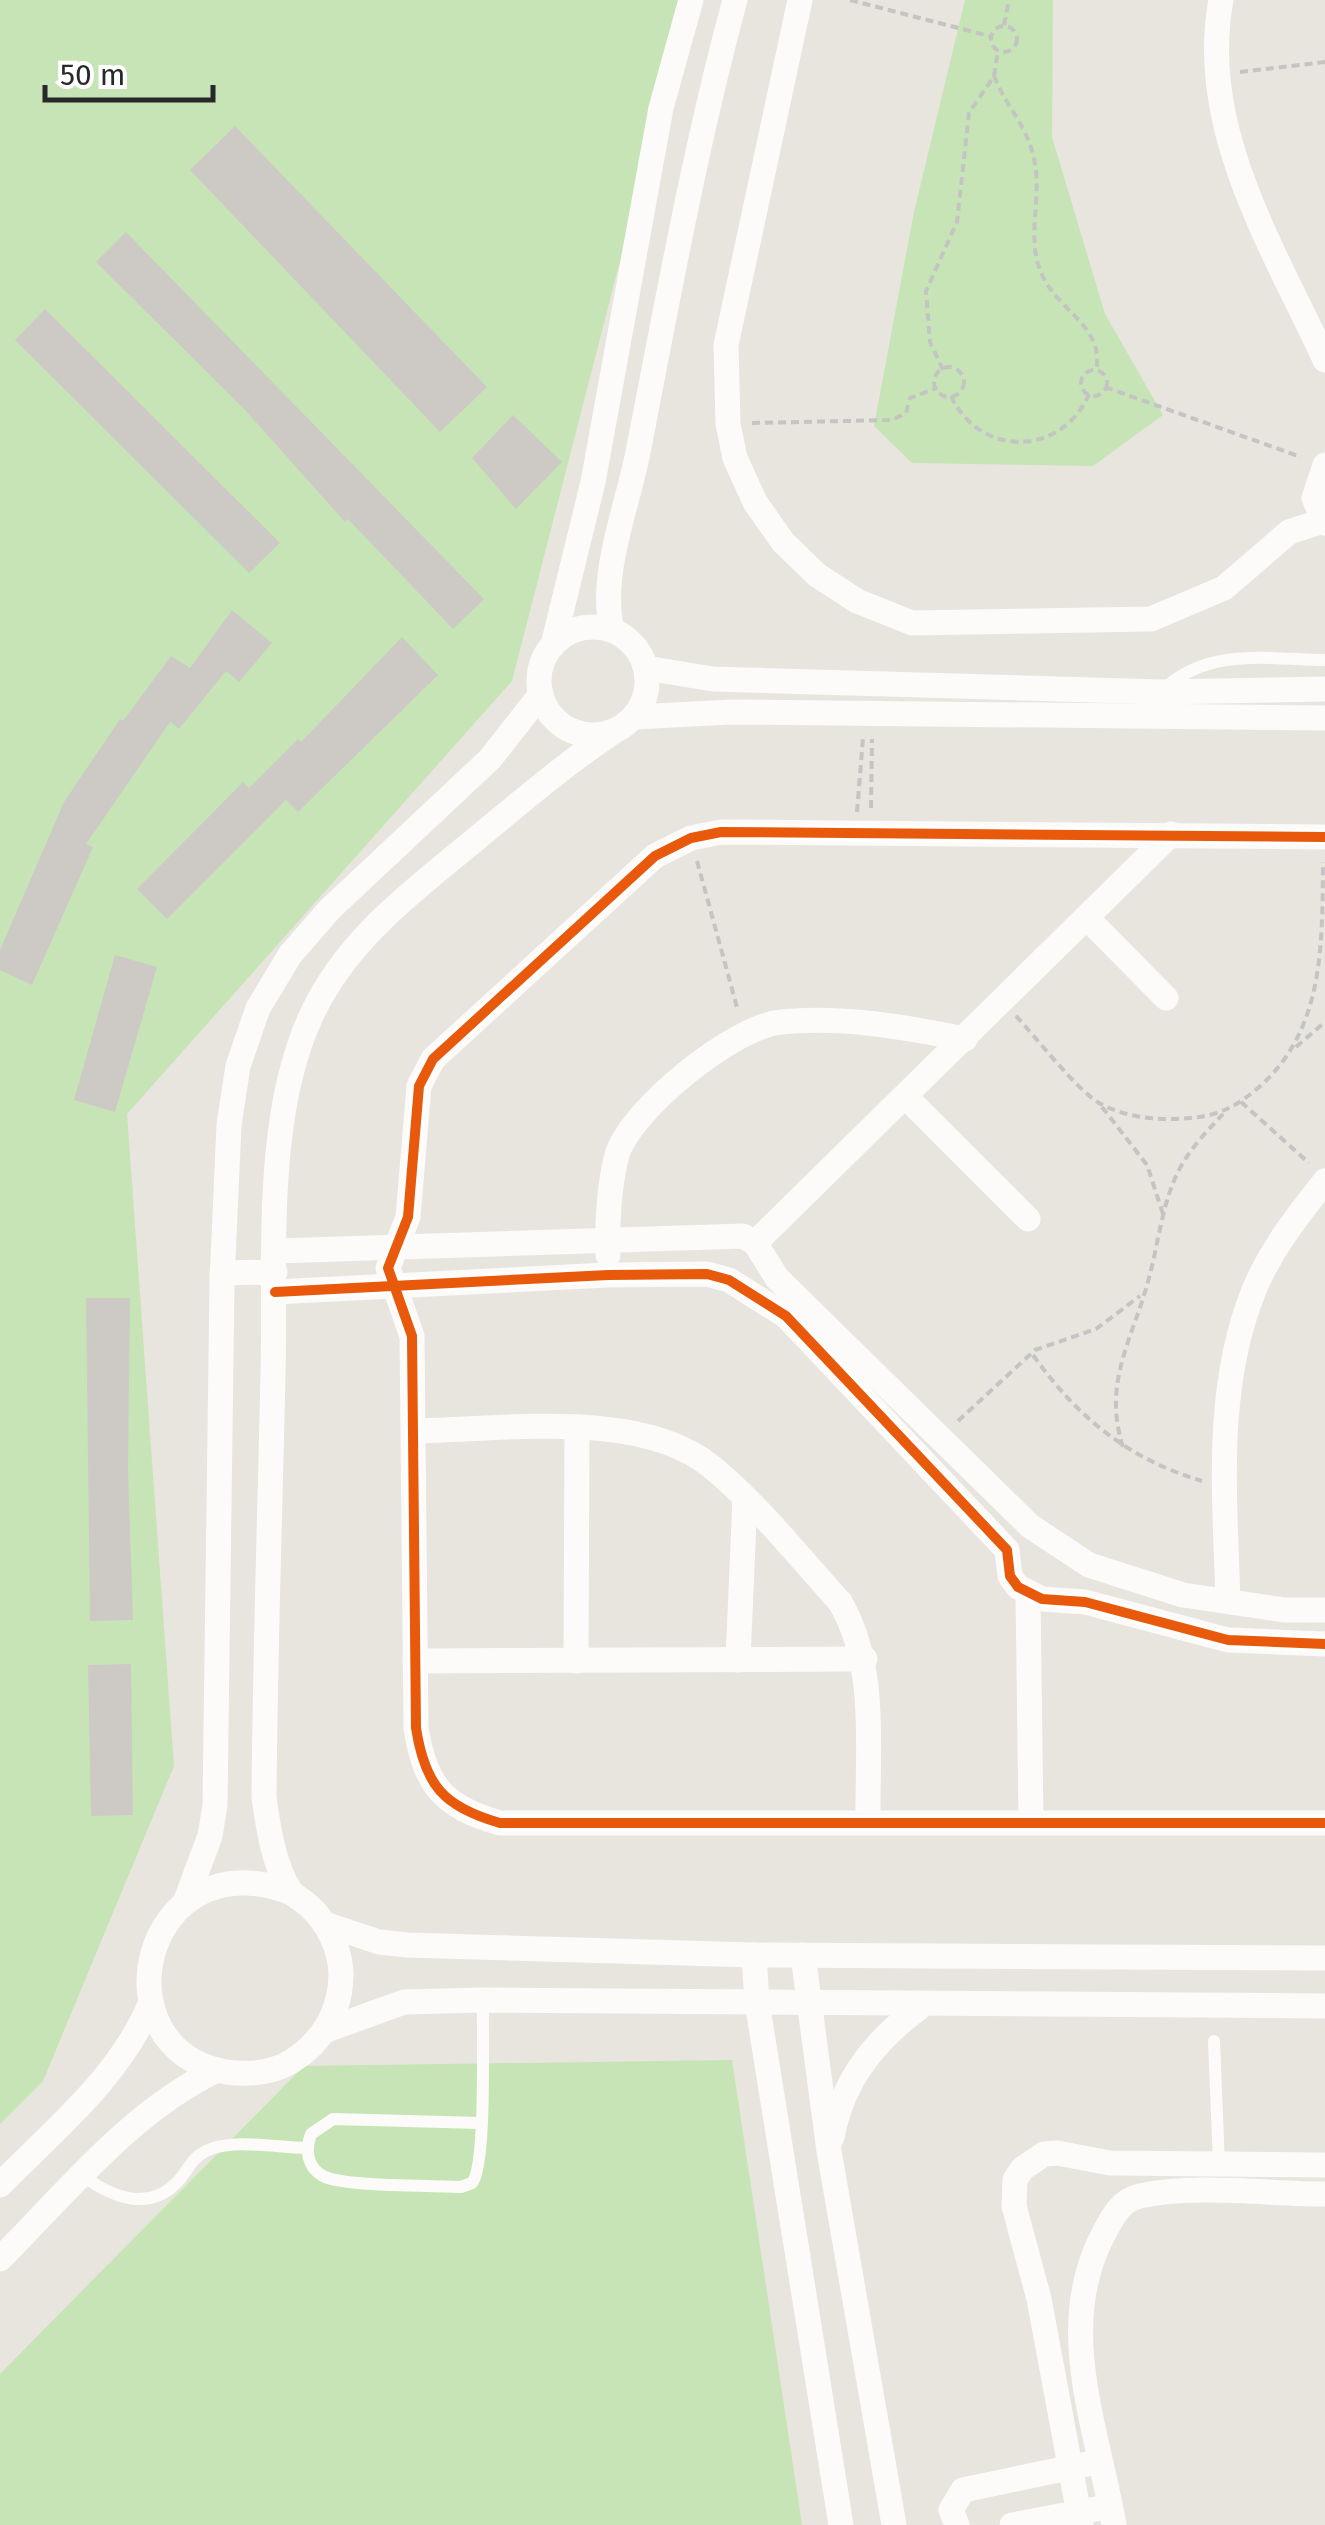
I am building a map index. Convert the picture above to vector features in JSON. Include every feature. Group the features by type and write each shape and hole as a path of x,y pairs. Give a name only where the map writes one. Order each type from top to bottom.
{"street":[{"path":"692,0 661,108 594,482 553,645 541,668 541,694 563,726 588,735 624,724 732,712 1325,718"},
{"path":"612,630 608,600 703,120 734,0"},
{"path":"800,0 726,344 728,424 735,458 755,502 782,542 817,575 858,602 912,623 1151,619 1224,588 1289,532 1324,522 1314,498 1322,469"},
{"path":"1221,0 1215,75 1241,178 1325,360"},
{"path":"292,1893 268,1828 264,1798 280,1124 292,1068 312,1014 341,965 407,896 570,761 624,724 646,694 646,668 634,644 612,630 574,630 553,645"},
{"path":"646,668 712,679 1161,692 1325,690"},
{"path":"186,1900 210,1836 215,1805 222,1273 229,1125 238,1066 258,1008 290,955 330,910 490,759 541,694"},
{"path":"1324,837 721,832 691,838 656,856 433,1059 419,1086 408,1217 388,1268 412,1336 415,1662 421,1762 439,1792 466,1814 500,1823 1325,1823"},
{"path":"754,1243 1172,834"},
{"path":"1087,918 1166,998"},
{"path":"608,1275 618,1154 636,1122 704,1060 745,1035 777,1022 891,1024 964,1039"},
{"path":"906,1097 1028,1219"},
{"path":"1228,1601 1224,1422 1235,1356 1254,1290 1318,1173"},
{"path":"275,1272 394,1246 705,1239 733,1235 754,1243 777,1278 1030,1526 1088,1565 1184,1595 1325,1610"},
{"path":"705,1239 708,1274"},
{"path":"222,1273 275,1272 394,1289 608,1275 708,1274 750,1289 786,1316 1007,1550 1010,1576 1028,1595 1085,1602 1228,1640 1325,1644"},
{"path":"576,1661 577,1429"},
{"path":"414,1431 624,1430 670,1442 711,1466 840,1602 856,1629 864,1659 868,1822"},
{"path":"738,1660 745,1498"},
{"path":"1007,1550 1030,1526"},
{"path":"1028,1595 1031,1821"},
{"path":"415,1662 864,1659"},
{"path":"326,1924 341,1967 335,2012 308,2050 277,2068 241,2074 217,2070 175,2045 151,2002 148,1973 153,1946 166,1920 186,1900 211,1886 238,1880 266,1883 292,1893 326,1924 379,1942 407,1946 803,1955 1325,1958"},
{"path":"754,1954 758,2002 841,2525"},
{"path":"803,1955 829,2152 894,2525"},
{"path":"0,2185 108,2076 139,2031 151,2002"},
{"path":"324,2032 404,2002 1325,2006"},
{"path":"829,2152 836,2116 860,2066 895,2025 924,2004"},
{"path":"0,2260 152,2108 217,2070"},
{"path":"1080,2519 1013,2193 1022,2168 1044,2154 1110,2163 1325,2165"},
{"path":"1110,2163 1116,2212"},
{"path":"1012,2525 1112,2516 1083,2363 1078,2311 1088,2267 1116,2212 1139,2196 1325,2194"},
{"path":"956,2525 952,2502 963,2490 1102,2462"}],"lane":[{"path":"1161,692 1179,674 1226,658 1325,660"},
{"path":"480,2123 334,2119 317,2126 307,2148 312,2167 333,2180 467,2186 480,2172 483,2000"},
{"path":"1214,2041 1219,2164"},
{"path":"83,2176 106,2193 142,2199 166,2191 195,2158 211,2148 307,2148"}],"path":[{"path":"850,0 993,37"},
{"path":"1004,27 1008,0"},
{"path":"997,26 1015,32 1012,50 998,51 992,47 993,37 997,26"},
{"path":"943,370 930,342 926,291 956,222 968,114 994,76 998,51"},
{"path":"1215,75 1325,62"},
{"path":"994,76 1024,127 1034,160 1033,239 1039,269 1056,296 1094,337 1099,358 1096,371"},
{"path":"955,366 964,386 952,396 942,398 933,376 943,370 955,366"},
{"path":"1086,369 1096,371 1108,376 1101,397 1080,387 1086,369"},
{"path":"1104,387 1300,456 1322,469"},
{"path":"728,424 892,420 906,412 910,398 937,388"},
{"path":"952,396 965,418 984,434 1021,444 1058,433 1077,416 1090,394"},
{"path":"869,738 875,743 863,833 859,742 869,738"},
{"path":"1123,1447 1115,1413 1116,1377 1146,1289 1178,1171 1226,1112 1278,1071 1307,1023 1323,962 1324,837"},
{"path":"691,838 745,1035"},
{"path":"1002,1002 1098,1103 1140,1154 1165,1219"},
{"path":"1292,1050 1325,1022"},
{"path":"1241,1102 1318,1173"},
{"path":"1098,1103 1148,1118 1174,1120 1226,1112"},
{"path":"940,1436 1033,1356 1035,1350 1096,1329 1146,1289"},
{"path":"1033,1356 1064,1397 1123,1447 1162,1468 1225,1486"}],"green space":[{"path":"0,0 687,0 512,681 127,1114 174,1766 43,2081 0,2124"},
{"path":"965,0 1053,0 1052,137 1105,314 1163,415 1093,466 912,463 874,426 914,212"},
{"path":"732,2060 802,2525 0,2525 0,2374 304,2066"}],"building":[{"path":"235,126 487,387 440,432 190,170"},
{"path":"126,232 484,599 453,629 348,519 345,522 245,410 96,262"},
{"path":"45,309 280,543 249,573 15,340"},
{"path":"513,415 562,462 516,509 472,458"},
{"path":"232,610 272,643 239,682 226,671 179,729 170,722 86,844 93,847 32,985 0,970 0,950 64,802 120,719 123,721 171,656 190,668"},
{"path":"402,637 438,675 298,812 286,800 167,919 137,889 243,782 249,788 298,739 301,742"},
{"path":"115,955 157,967 115,1112 74,1100"},
{"path":"86,1298 130,1298 128,1470 133,1620 90,1621"},
{"path":"131,1664 133,1815 91,1816 88,1665"}],"cycle path":[{"path":"1325,837 721,832 691,838 655,856 433,1059 419,1086 408,1217 388,1268 412,1336 416,1728 432,1779 440,1791 465,1810 500,1823 1325,1823"},
{"path":"275,1292 608,1275 707,1274 729,1280 786,1316 1007,1550 1010,1576 1018,1587 1042,1599 1085,1602 1228,1640 1325,1644"}]}
